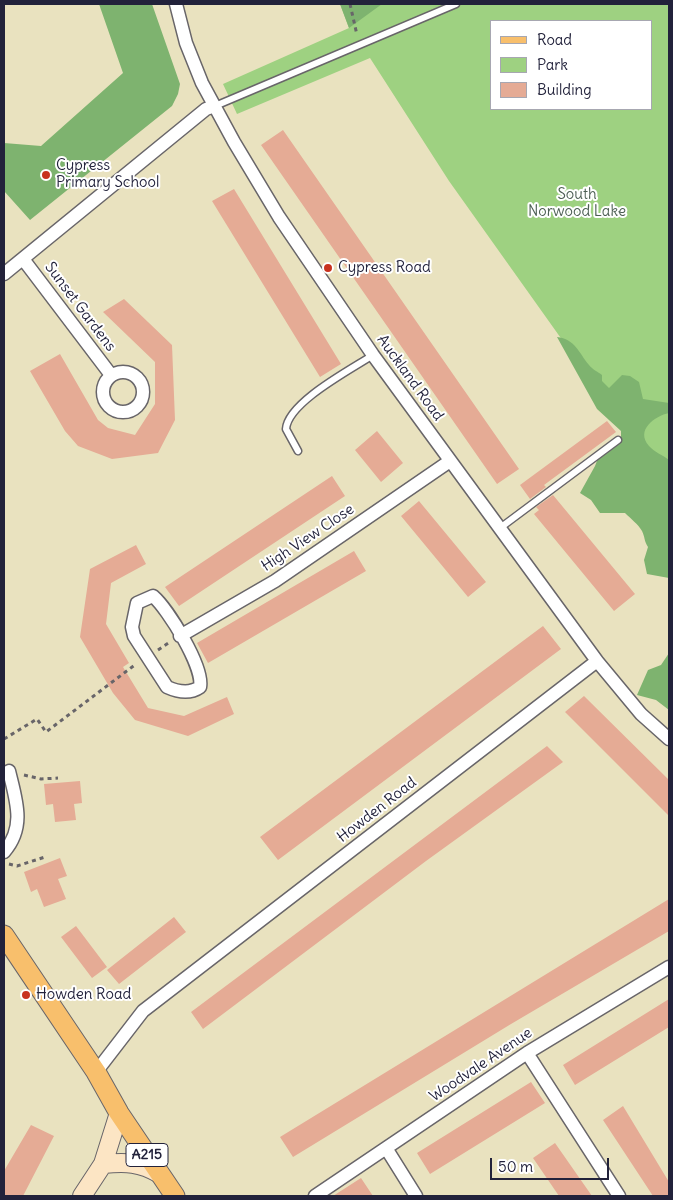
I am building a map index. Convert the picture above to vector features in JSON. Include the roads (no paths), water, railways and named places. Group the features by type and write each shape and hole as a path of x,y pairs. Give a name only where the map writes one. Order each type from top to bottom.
{"main road":[{"name":"A215","path":"4,935 96,1072 119,1113 175,1196"},
{"path":"82,1196 103,1164 119,1113"},
{"path":"103,1164 121,1162 145,1165 160,1174"}],"street":[{"name":"Auckland Road","path":"176,4 192,61 234,142 279,217 373,356 597,661 640,714 669,739"},
{"path":"4,274 206,109 215,106"},
{"name":"Sunset Gardens","path":"23,259 110,375"},
{"name":"High View Close","path":"180,636 275,580 450,461"},
{"path":"153,596 180,636 202,680 200,687 186,692 167,687 146,656 132,627 137,603 153,596"},
{"name":"Howden Road","path":"96,1072 143,1011 597,661"},
{"path":"4,852 17,830 19,818 9,771"},
{"name":"Woodvale Avenue","path":"315,1196 527,1053 669,967"},
{"path":"527,1053 618,1196"},
{"path":"386,1148 416,1196"}],"lane":[{"path":"215,106 456,4"},
{"path":"298,451 286,429 288,420 308,399 373,356"},
{"path":"500,528 618,440"}],"place":[{"name":"Cypress Primary School","path":"46,175"},
{"name":"Cypress Road","path":"328,268"},
{"name":"Howden Road","path":"26,995"}],"park label":[{"name":"South Norwood Lake","path":"577,204"}]}
